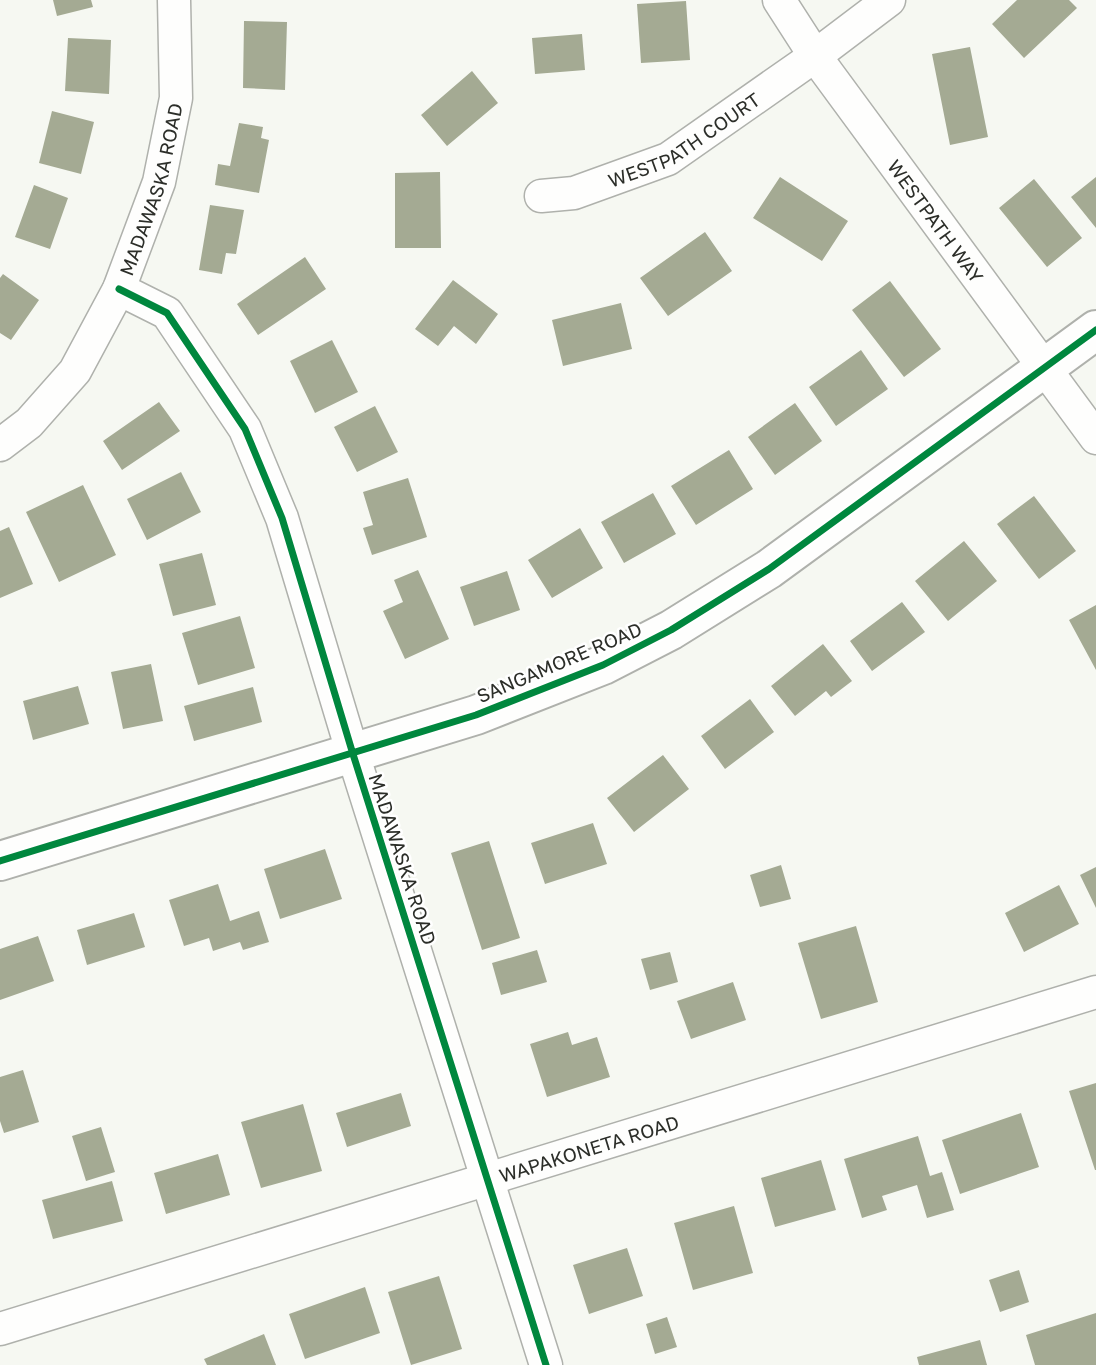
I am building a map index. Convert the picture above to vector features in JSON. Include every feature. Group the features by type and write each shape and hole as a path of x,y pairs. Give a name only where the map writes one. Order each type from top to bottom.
{"street":[{"name":"MADAWASKA ROAD","path":"174,0 176,98 159,182 119,289 167,313 245,429 282,518 352,751 546,1365"},
{"name":"WESTPATH WAY","path":"779,0 815,56 1096,438"},
{"name":"WESTPATH COURT","path":"541,197 574,193 668,159 815,56 889,0"},
{"path":"0,444 29,423 75,371 119,289"},
{"name":"SANGAMORE ROAD","path":"0,860 476,715 603,665 671,630 769,569 1096,330"},
{"name":"WAPAKONETA ROAD","path":"0,1329 1096,992"}],"building":[{"path":"53,0 91,0 93,7 57,16"},
{"path":"1017,0 1069,0 1077,8 1024,58 992,24"},
{"path":"686,1 690,60 641,63 637,4"},
{"path":"244,21 287,22 285,90 243,88"},
{"path":"582,34 585,70 535,74 532,38"},
{"path":"68,38 111,40 109,94 65,91"},
{"path":"970,47 988,137 950,145 932,54"},
{"path":"472,71 498,103 447,146 421,115"},
{"path":"52,111 94,122 81,174 39,163"},
{"path":"239,123 263,127 261,138 269,140 259,193 215,185 218,164 230,166"},
{"path":"440,172 441,248 395,248 395,173"},
{"path":"780,177 848,221 822,261 753,218"},
{"path":"1096,177 1096,228 1071,197"},
{"path":"1034,179 1082,238 1047,267 999,208"},
{"path":"34,185 68,198 50,249 15,237"},
{"path":"210,205 244,210 236,254 226,253 222,274 199,270"},
{"path":"705,232 732,271 668,316 640,278"},
{"path":"305,257 326,289 258,335 237,304"},
{"path":"3,274 39,300 11,340 0,333 0,278"},
{"path":"453,280 498,314 476,344 454,326 438,346 415,329"},
{"path":"890,281 941,349 904,377 852,310"},
{"path":"621,303 632,349 563,366 552,320"},
{"path":"332,340 358,392 315,413 290,361"},
{"path":"861,350 888,389 836,426 809,387"},
{"path":"159,402 180,431 122,470 103,441"},
{"path":"795,403 822,441 775,475 748,437"},
{"path":"375,406 398,452 357,472 334,427"},
{"path":"729,450 753,489 696,525 671,486"},
{"path":"181,472 201,512 147,540 127,499"},
{"path":"408,478 427,537 372,555 363,528 373,525 363,492"},
{"path":"83,485 116,555 59,582 26,512"},
{"path":"653,493 676,534 624,563 601,522"},
{"path":"1034,496 1076,551 1039,579 997,524"},
{"path":"9,527 33,584 0,598 0,531"},
{"path":"580,528 603,568 552,598 528,560"},
{"path":"964,541 997,581 948,621 915,581"},
{"path":"202,553 216,605 173,616 159,564"},
{"path":"418,570 449,639 405,659 383,611 403,602 394,580"},
{"path":"507,571 520,610 474,626 460,587"},
{"path":"902,602 925,632 872,671 850,641"},
{"path":"1096,605 1096,670 1069,620"},
{"path":"240,616 255,668 198,685 182,633"},
{"path":"823,644 852,681 831,697 826,691 795,716 771,686"},
{"path":"151,664 163,721 123,729 111,672"},
{"path":"78,686 89,724 33,740 23,701"},
{"path":"253,687 262,722 194,741 184,706"},
{"path":"750,699 774,732 725,769 701,736"},
{"path":"663,755 689,789 634,832 607,798"},
{"path":"593,823 607,864 545,884 531,843"},
{"path":"489,841 520,938 482,950 451,853"},
{"path":"325,849 342,899 280,919 264,869"},
{"path":"781,865 791,899 760,907 750,875"},
{"path":"1096,867 1096,908 1080,875"},
{"path":"218,884 230,921 259,911 269,942 243,950 240,942 213,951 209,938 184,946 169,900"},
{"path":"1059,885 1079,924 1024,952 1005,913"},
{"path":"134,913 145,947 87,965 77,930"},
{"path":"856,926 878,1002 821,1019 798,943"},
{"path":"38,936 54,981 0,1000 0,949"},
{"path":"537,950 547,982 501,995 492,963"},
{"path":"670,952 678,982 650,990 641,959"},
{"path":"733,982 746,1020 691,1039 677,1001"},
{"path":"568,1032 572,1045 597,1037 610,1077 547,1097 530,1044"},
{"path":"23,1070 39,1122 4,1133 0,1121 0,1077"},
{"path":"1096,1083 1096,1170 1095,1170 1069,1091"},
{"path":"401,1093 411,1126 347,1147 336,1113"},
{"path":"303,1104 322,1171 261,1188 241,1122"},
{"path":"1021,1113 1039,1167 960,1194 942,1140"},
{"path":"101,1127 115,1172 86,1181 72,1136"},
{"path":"918,1136 930,1176 942,1172 954,1210 927,1218 917,1185 882,1196 887,1210 862,1218 844,1159"},
{"path":"218,1154 230,1195 166,1214 154,1173"},
{"path":"821,1160 836,1210 775,1227 761,1178"},
{"path":"112,1181 123,1221 53,1239 42,1200"},
{"path":"734,1206 753,1273 693,1290 674,1223"},
{"path":"627,1248 643,1296 589,1314 573,1265"},
{"path":"1019,1270 1029,1302 1000,1312 989,1280"},
{"path":"439,1276 462,1349 411,1365 388,1292"},
{"path":"365,1287 380,1333 305,1359 289,1314"},
{"path":"1096,1313 1096,1365 1035,1365 1026,1335"},
{"path":"667,1317 677,1347 655,1354 646,1324"},
{"path":"264,1334 276,1365 207,1365 204,1359"},
{"path":"980,1340 987,1365 919,1365 917,1357"}],"cycle path":[{"path":"119,289 167,313 245,429 282,518 352,751 546,1365"},
{"path":"0,861 476,715 603,665 671,630 769,569 1096,330"}]}
